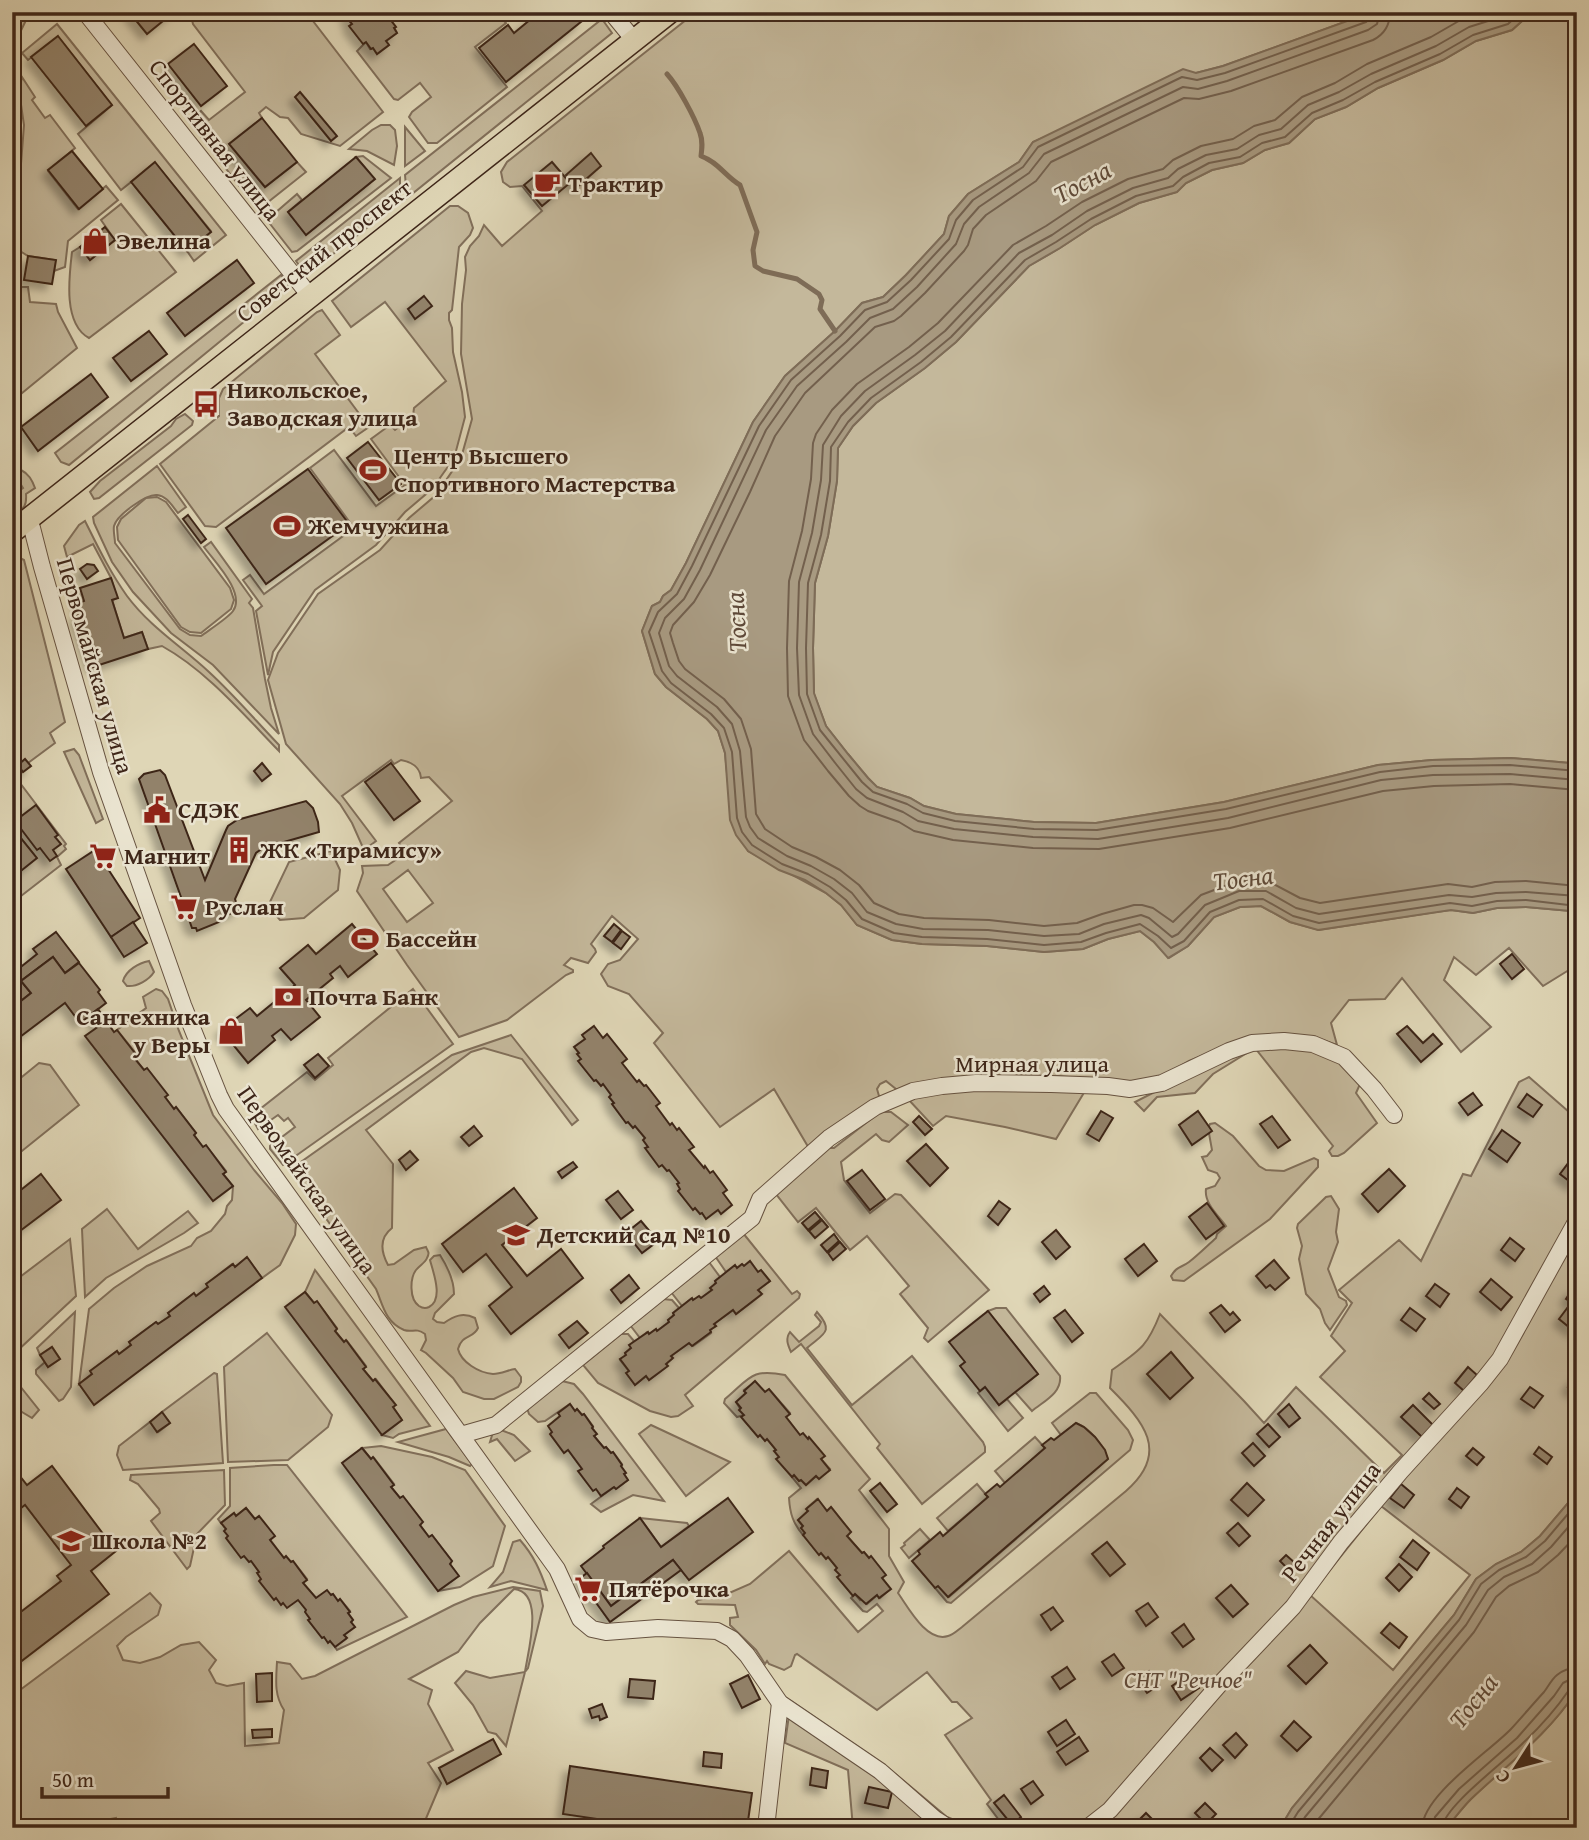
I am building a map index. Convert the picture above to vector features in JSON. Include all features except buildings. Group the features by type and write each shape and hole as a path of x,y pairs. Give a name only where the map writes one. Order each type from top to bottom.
{"main road":[{"name":"Советский проспект","path":"20,525 670,12"}],"street":[{"name":"Спортивная улица","path":"85,12 310,296"},
{"path":"611,12 634,40"},
{"name":"Первомайская улица","path":"20,525 32,528 101,772 183,1005 226,1109 557,1569 580,1619 592,1629 606,1633 658,1628 717,1631 732,1639 747,1655 780,1703"},
{"name":"Мирная улица","path":"461,1435 496,1425 752,1218 760,1199 829,1138 875,1107 914,1091 976,1083 1096,1085 1130,1089 1162,1083 1252,1043 1284,1041 1313,1044 1343,1057 1374,1089 1394,1115"},
{"name":"Речная улица","path":"1087,1828 1110,1811 1218,1686 1293,1607 1340,1542 1481,1384 1500,1359 1577,1220"},
{"path":"766,1828 780,1703 880,1771 949,1828"}],"green space":[{"path":"12,12 30,12 12,49"},
{"path":"190,12 306,12 383,112 340,146 301,134 288,118 280,117 266,107 259,113 262,118 230,144 265,187 297,162 306,172 258,210 189,121 201,111 209,120 245,92 193,24"},
{"path":"388,12 496,12 506,23 475,47 507,87 437,143 428,143 409,117 431,97 420,83 398,100 394,99 357,51 366,42 377,54 389,45 386,41 397,33"},
{"path":"696,12 1372,12 1223,66 1196,73 1033,142 1019,162 968,194 949,216 944,234 906,275 883,297 862,303 785,376 753,422 686,563 671,590 652,606 642,631 655,674 666,687 718,731 725,753 728,783 748,851 826,893 841,905 857,925 892,940 1044,952 1083,949 1140,931 1169,958 1188,946 1214,917 1240,907 1261,906 1290,922 1319,930 1451,910 1473,913 1497,908 1526,907 1577,913 1577,965 1543,986 1509,948 1476,975 1454,957 1444,980 1491,1027 1461,1052 1402,978 1385,999 1349,1000 1331,1023 1337,1045 1317,1038 1244,1039 1189,1061 1153,1082 1130,1083 1058,1076 980,1075 896,1089 886,1081 877,1089 879,1096 884,1098 810,1150 774,1089 720,1127 654,1043 663,1033 629,994 608,986 601,974 608,964 620,960 638,939 612,916 591,944 596,952 588,963 571,958 564,965 573,972 507,1020 459,1037 357,891 363,873 362,866 388,865 406,853 399,843 452,801 429,777 421,778 414,765 401,760 394,764 391,760 342,796 376,841 364,850 340,804 286,744 268,680 278,653 318,594 380,550 409,518 436,495 461,458 472,419 461,354 465,257 484,225 502,246 542,211 522,186 510,187 503,182 501,172 507,162","holes":["408,870 433,903 407,922 383,889"]},
{"path":"1532,12 1577,12 1577,765 1511,758 1432,760 1378,765 1224,802 1096,823 1034,822 956,814 924,806 910,798 877,787 826,726 814,694 815,583 828,536 837,481 838,448 853,426 876,403 956,342 1029,266 1095,225 1139,203 1176,192 1186,183 1212,170 1243,163 1265,150 1289,143 1315,119 1346,107 1378,88 1443,60 1476,41 1512,30"},
{"path":"602,19 612,33 407,198 405,175"},
{"path":"57,24 226,235 194,261 187,251 211,231 155,163 121,190 78,134 112,105 58,37 28,60 22,53"},
{"path":"22,77 35,97 32,100 45,118 50,115 75,148 48,171 78,209 106,186 118,200 68,241 65,267 54,271 55,260 28,256 20,251 24,125 19,91"},
{"path":"381,125 390,125 395,130 397,146 394,165 367,151 349,149"},
{"path":"405,127 425,151 405,166"},
{"path":"363,156 391,178 297,251 292,252 267,220 297,194 302,200 288,212 306,234 374,179 356,157"},
{"path":"400,178 400,202 306,275 296,261"},
{"path":"121,204 176,272 89,338 75,322 71,311 69,287 72,252 80,247 90,260 115,240 101,220"},
{"path":"450,206 458,206 468,213 473,228 459,247 452,310 449,313 465,417 456,451 432,489 405,512 376,545 315,590 273,652 268,675 256,611 262,606 243,580 250,575 264,594 354,528 310,468 334,450 376,506 405,485 371,439 390,425 395,430 413,416 414,408 446,381 385,302 351,327 332,301"},
{"path":"281,275 289,285 69,465 61,462 55,453"},
{"path":"14,287 28,287 30,302 56,304 77,348 16,398 13,398"},
{"path":"322,310 340,335 315,354 369,427 356,436 349,427 216,527 205,526 160,464 219,416 219,398 223,389"},
{"path":"185,414 193,421 192,425 99,498 94,499 90,492 100,481"},
{"path":"157,466 186,507 178,513 164,497 157,495 139,501 116,521 115,543 180,629 190,635 201,636 231,614 236,604 227,577 204,547 211,542 252,599 249,603 253,608 265,679 279,734 213,665 171,633 133,592 112,562 94,523 93,517"},
{"path":"21,470 30,477 35,488 26,494 24,507 12,516 12,496 23,488 16,477"},
{"path":"157,497 166,502 230,588 234,600 231,609 201,633 190,632 181,627 118,540 117,527 121,519 146,498"},
{"path":"85,521 115,578 136,607 227,690 279,745 279,751 224,694 178,656 162,646 148,649 142,632 124,638 112,600 117,598 111,578 93,544 67,557 64,546"},
{"path":"12,554 24,560 65,722 50,733 55,743 28,763 25,760 18,765 21,769 14,775 66,844 66,849 57,857 61,865 12,903"},
{"path":"74,749 79,755 103,819 96,823 64,752"},
{"path":"331,851 340,870 338,890 304,918 280,920 268,906 289,862"},
{"path":"149,961 154,972 152,975 139,984 127,986 123,981 130,970"},
{"path":"156,989 162,991 168,999 213,1115 282,1203 296,1224 295,1235 280,1265 262,1278 247,1258 235,1267 232,1264 207,1284 208,1287 196,1296 193,1294 168,1313 170,1316 158,1324 156,1322 129,1342 131,1345 119,1354 117,1351 79,1384 89,1309 147,1266 191,1246 197,1238 211,1231 232,1200 233,1186 223,1174 226,1171 206,1146 203,1147 194,1135 196,1133 176,1107 174,1109 147,1069 144,1070 135,1059 138,1056 117,1030 146,1008 143,997"},
{"path":"413,989 453,1044 283,1165 270,1146 295,1127 288,1118 284,1121 278,1115 258,1129 252,1118 255,1113 307,1072 315,1080 333,1065 328,1058"},
{"path":"511,1035 578,1120 572,1125 522,1059 484,1048 471,1052 366,1130 393,1164 392,1228 382,1245 388,1265 394,1264 414,1250 426,1247 428,1256 414,1274 412,1288 413,1299 426,1308 433,1303 437,1292 430,1260 440,1255 450,1274 454,1294 435,1313 433,1319 444,1323 459,1316 475,1318 478,1328 462,1341 458,1349 463,1358 482,1372 496,1374 515,1369 521,1377 518,1387 494,1399 484,1399 463,1392 453,1378 421,1350 426,1340 425,1334 404,1330 393,1322 376,1289 291,1169 452,1055"},
{"path":"1264,1044 1310,1049 1340,1060 1361,1082 1356,1093 1377,1123 1344,1153 1332,1156 1329,1151 1333,1146 1255,1048 1213,1074 1195,1093 1157,1097 1144,1111 1135,1102 1217,1060 1251,1046"},
{"path":"39,1063 50,1065 79,1105 12,1159 12,1085"},
{"name":"СНТ \"Речное\"","path":"1529,1077 1577,1119 1577,1498 1568,1503 1540,1536 1521,1552 1496,1564 1476,1579 1454,1615 1292,1808 1280,1828 1005,1828 987,1804 991,1800 945,1735 972,1718 957,1702 952,1702 927,1672 877,1710 797,1654 791,1666 784,1670 767,1661 765,1664 756,1650 730,1625 730,1618 738,1617 735,1605 696,1602 727,1594 750,1584 789,1551 858,1632 883,1611 877,1604 867,1612 863,1611 851,1598 855,1594 867,1604 890,1589 871,1557 862,1553 847,1536 851,1532 831,1507 827,1511 817,1499 798,1520 803,1526 803,1535 797,1526 791,1514 789,1498 801,1488 792,1477 794,1475 806,1485 816,1476 819,1479 830,1469 809,1438 800,1435 786,1417 790,1413 769,1389 765,1392 755,1382 744,1390 746,1393 736,1402 744,1415 737,1417 724,1403 746,1380 758,1374 785,1375 870,1479 859,1490 889,1529 889,1556 904,1582 898,1593 919,1622 940,1637 950,1635 962,1627 1140,1477 1147,1463 1147,1437 1133,1413 1110,1388 1112,1370 1142,1347 1160,1314 1264,1423 1296,1387 1384,1473 1402,1455 1320,1377 1345,1351 1331,1336 1352,1303 1339,1290 1399,1240 1421,1261 1463,1174 1471,1176 1519,1082","holes":["1381,1506 1470,1575 1393,1670 1310,1595"]},
{"path":"946,1090 1085,1091 1056,1139 946,1116 933,1126 908,1099"},
{"path":"880,1112 891,1112 908,1125 889,1142 876,1134 841,1162 844,1180 870,1213 895,1194 901,1195 989,1290 928,1342 924,1338 928,1328 900,1294 909,1286 867,1236 850,1250 816,1208 798,1222 776,1194 822,1148 834,1148"},
{"path":"1215,1123 1233,1136 1259,1166 1266,1170 1284,1171 1314,1158 1318,1160 1318,1167 1270,1219 1184,1281 1173,1280 1171,1276 1175,1270 1196,1256 1226,1226 1212,1209 1206,1194 1206,1189 1215,1186 1220,1178 1217,1173 1208,1170 1202,1157 1212,1150 1208,1128"},
{"path":"1331,1196 1339,1209 1336,1232 1338,1242 1328,1269 1339,1297 1346,1301 1347,1305 1330,1330 1320,1309 1306,1294 1299,1259 1302,1246 1297,1228 1326,1197"},
{"path":"107,1209 138,1249 188,1211 198,1223 106,1278 85,1297 82,1229"},
{"path":"743,1233 792,1294 797,1291 800,1294 799,1298 685,1395 693,1406 678,1416 671,1417 650,1411 598,1383 583,1365 621,1334 628,1334 634,1341 620,1360 635,1385 646,1376 649,1380 667,1366 671,1356 689,1343 693,1346 711,1333 710,1330 716,1326 714,1324 733,1310 736,1314 761,1295 758,1290 770,1281 761,1270 758,1272 750,1261 726,1272 715,1256"},
{"path":"70,1239 76,1296 12,1353 12,1283"},
{"path":"709,1262 720,1277 715,1281 712,1290 682,1306 671,1292"},
{"path":"315,1270 430,1426 393,1438 382,1435 402,1420 393,1407 395,1405 376,1379 373,1381 363,1369 366,1366 347,1341 344,1342 335,1331 337,1328 317,1302 314,1303 305,1292"},
{"path":"663,1299 672,1300 679,1308 669,1322 640,1338 630,1325"},
{"path":"1006,1308 1060,1376 1055,1392 1032,1411 1015,1392 1038,1374 988,1311"},
{"path":"75,1312 71,1387 59,1401 36,1374 36,1370 45,1362 48,1367 60,1359 52,1347 40,1355 37,1348"},
{"path":"817,1312 825,1324 825,1332 807,1348 852,1405 912,1356 983,1442 985,1452 922,1504 877,1448 880,1444 801,1344 791,1352 788,1335 790,1332 799,1342 819,1326 821,1322 815,1315"},
{"path":"267,1333 332,1415 328,1427 288,1460 228,1462 224,1367"},
{"path":"214,1373 217,1374 223,1463 123,1470 117,1455 119,1446 150,1422 158,1432 170,1423 162,1412"},
{"path":"12,1376 39,1410 32,1418 12,1406"},
{"path":"562,1381 574,1384 583,1394 664,1501 633,1495 601,1512 591,1504 628,1480 622,1464 613,1452 604,1448 594,1436 596,1434 593,1426 584,1414 577,1409 575,1411 570,1404 545,1421 538,1422 529,1414 527,1408"},
{"path":"985,1387 999,1405 1007,1399 1023,1418 1008,1431 978,1393"},
{"path":"1090,1393 1096,1393 1128,1430 1133,1440 1130,1450 951,1603 947,1602 935,1588 938,1586 949,1597 1108,1459 1103,1448 1086,1429 1076,1423 1061,1435 1052,1423"},
{"path":"651,1425 730,1462 686,1496 639,1434"},
{"path":"446,1429 472,1464 470,1466 398,1442"},
{"path":"501,1430 514,1435 530,1451 515,1461 497,1439 490,1442 493,1432"},
{"path":"1035,1437 1045,1448 1005,1483 995,1471"},
{"path":"381,1446 432,1457 465,1470 505,1526 493,1566 460,1587 438,1591 458,1576 450,1564 452,1561 432,1535 429,1537 420,1525 422,1522 403,1497 400,1498 391,1487 394,1484 374,1458 371,1459 362,1448"},
{"path":"287,1465 407,1617 337,1650 335,1647 346,1639 344,1635 355,1627 348,1613 350,1611 340,1599 338,1601 333,1594 316,1598 303,1583 307,1579 293,1561 284,1558 246,1508 221,1523 218,1519 230,1506 230,1468"},
{"path":"224,1470 225,1505 197,1534 187,1569 151,1521 160,1513 159,1509 138,1484 130,1480 131,1475"},
{"path":"977,1484 988,1497 948,1531 937,1518"},
{"path":"640,1518 687,1523 689,1526 661,1547"},
{"path":"920,1529 930,1540 909,1558 901,1548"},
{"path":"520,1540 536,1564 547,1590 511,1581 490,1587 503,1572 513,1542"},
{"path":"513,1587 540,1591 543,1606 525,1672 532,1611 529,1600 514,1589 480,1623 458,1652 409,1679 432,1690 428,1704 453,1750 428,1763 441,1783 422,1828 118,1828 116,1818 65,1828 12,1828 12,1696 150,1593 161,1605 158,1615 117,1646 123,1660 140,1663 160,1657 181,1645 199,1642 216,1660 209,1670 216,1683 227,1686 244,1683 245,1746 279,1743 284,1710 277,1693 277,1662 290,1664 302,1679 315,1676 454,1605 473,1597"},
{"path":"466,1671 490,1678 525,1672 506,1746 496,1734 488,1732 473,1705 455,1683"},
{"path":"1577,1690 1577,1828 1446,1828 1471,1799 1554,1721"},
{"path":"791,1701 886,1766 947,1817 974,1828 853,1828 848,1770 785,1743"}],"water":[{"name":"Тосна","path":"1372,12 1532,12 1512,30 1476,41 1443,60 1378,88 1346,107 1315,119 1289,143 1265,150 1243,163 1212,170 1186,183 1177,192 1139,203 1095,225 1029,266 956,342 876,403 853,426 838,448 837,481 828,536 815,583 814,693 826,726 877,787 910,798 924,806 956,814 1034,822 1096,823 1224,802 1378,765 1432,760 1511,758 1577,765 1577,913 1526,907 1497,908 1473,913 1451,910 1318,930 1290,922 1261,906 1240,907 1214,917 1188,946 1168,958 1140,931 1083,949 1044,952 892,940 857,925 841,905 826,893 748,851 736,835 730,820 725,753 718,731 666,687 655,674 642,631 652,606 671,590 686,563 753,422 785,376 862,303 883,297 944,234 949,216 968,194 1019,162 1033,142 1183,69 1196,73 1223,66"},
{"name":"Тосна","path":"1577,1498 1577,1690 1554,1721 1471,1799 1446,1828 1280,1828 1292,1808 1454,1615 1476,1579 1496,1564 1521,1552 1540,1536 1568,1503"}],"waterway":[{"path":"667,74 698,127 702,142 701,156 740,185 757,232 753,250 755,266 763,271 797,279 819,294 822,300 820,309 835,331"}],"place":[{"name":"Трактир","path":"547,184"},
{"name":"Эвелина","path":"95,241"},
{"name":"Никольское, Заводская улица","path":"206,404"},
{"name":"Центр Высшего Спортивного Мастерства","path":"373,470"},
{"name":"Жемчужина","path":"287,526"},
{"name":"СДЭК","path":"157,810"},
{"name":"ЖК «Тирамису»","path":"239,850"},
{"name":"Магнит","path":"103,856"},
{"name":"Руслан","path":"184,907"},
{"name":"Бассейн","path":"365,939"},
{"name":"Почта Банк","path":"288,997"},
{"name":"Сантехника у Веры","path":"231,1031"},
{"name":"Детский сад №10","path":"516,1235"},
{"name":"Школа №2","path":"71,1541"},
{"name":"Пятёрочка","path":"588,1589"}]}
